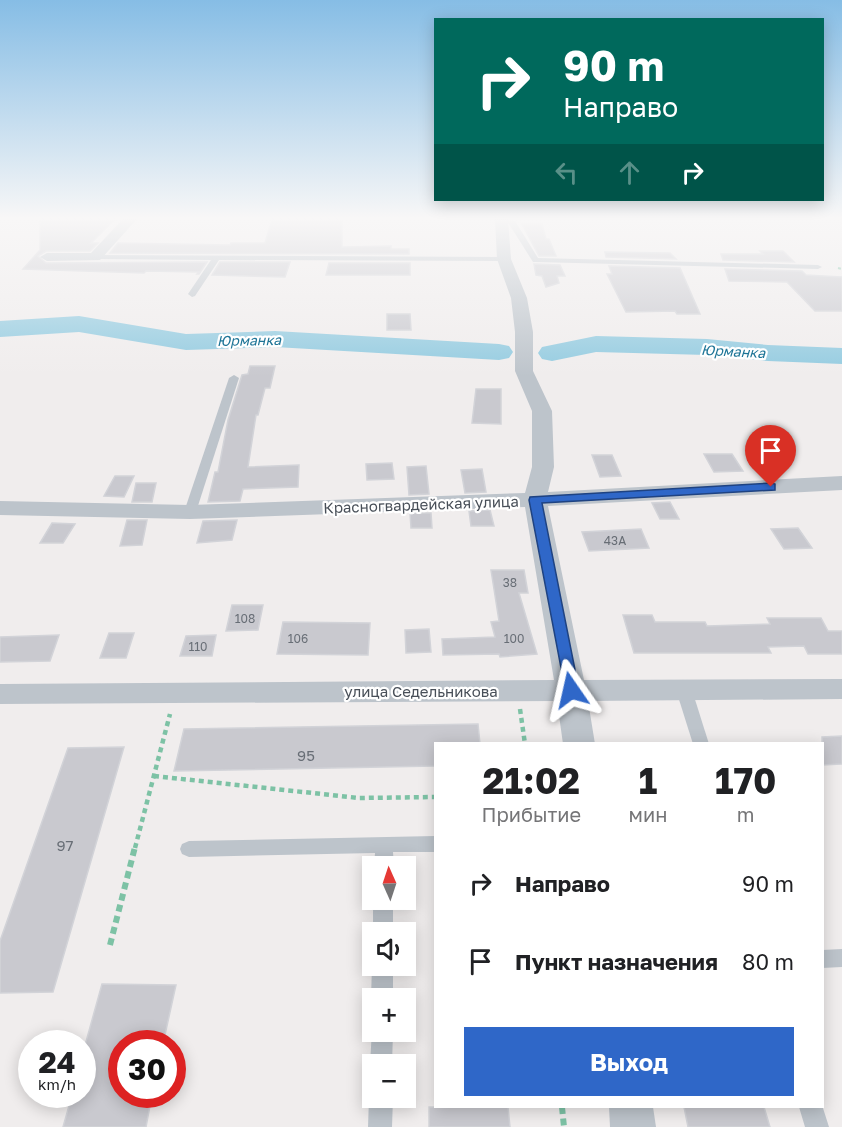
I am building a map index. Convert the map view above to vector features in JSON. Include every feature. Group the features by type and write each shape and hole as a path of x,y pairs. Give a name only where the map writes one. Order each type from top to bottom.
{"street":[{"path":"509,272 519,298 524,332 524,371 542,411 543,467 535,500 579,742"},
{"name":"Красногвардейская улица","path":"0,508 190,512 535,500 842,483"},
{"name":"улица Седельникова","path":"0,694 842,689"},
{"path":"631,1108 633,1127"}],"lane":[{"path":"192,294 207,272"},
{"path":"190,512 234,378"},
{"path":"684,690 700,742"},
{"path":"189,849 434,844"},
{"path":"384,846 384,856"},
{"path":"824,959 842,958"},
{"path":"380,1127 381,1108"},
{"path":"811,1108 817,1127"}],"path":[{"path":"518,691 525,742"},
{"path":"110,945 176,693"},
{"path":"154,776 359,798 434,797"},
{"path":"562,1108 564,1127"}],"building":[{"path":"101,272 145,272 144,273"},
{"path":"214,272 287,272 285,277 212,275"},
{"path":"327,272 410,272 410,275 326,275"},
{"path":"535,272 563,272 565,276 557,276 559,283 546,287 542,276 536,275"},
{"path":"611,272 682,272 700,314 677,314 675,311 626,312 607,274 612,274"},
{"path":"726,272 803,272 806,275 842,277 842,311 815,311 787,282 729,281"},
{"path":"387,314 410,314 411,330 387,330"},
{"path":"250,366 275,366 270,388 265,388 258,415 256,415 248,467 299,465 298,487 243,489 240,501 208,502 215,472 218,472 228,420 242,375 248,374"},
{"path":"476,389 501,389 501,424 472,423"},
{"path":"704,454 732,454 743,471 714,472"},
{"path":"592,455 612,455 621,476 600,477"},
{"path":"392,463 394,479 367,480 366,464"},
{"path":"426,466 429,494 409,495 407,467"},
{"path":"482,469 486,492 465,493 461,470"},
{"path":"115,476 134,476 124,497 104,496"},
{"path":"136,483 156,483 152,502 132,502"},
{"path":"670,502 679,519 660,519 652,503"},
{"path":"490,510 494,526 471,526 469,511"},
{"path":"410,513 431,513 432,528 411,528"},
{"path":"127,520 147,520 142,545 120,546"},
{"path":"237,520 232,540 197,543 203,521"},
{"path":"52,523 75,524 63,543 40,543"},
{"path":"798,528 812,548 784,549 771,529"},
{"path":"641,529 649,548 589,551 582,532"},
{"path":"491,570 524,570 528,593 519,593 537,654 500,657 499,654 443,655 442,639 495,637 491,622 499,621"},
{"path":"232,605 263,605 258,630 226,631"},
{"path":"623,615 652,615 655,622 705,622 707,626 770,624 767,618 821,618 828,631 842,631 842,654 808,654 804,646 768,647 771,653 634,653"},
{"path":"283,622 370,623 368,655 277,654"},
{"path":"429,629 431,652 406,653 405,630"},
{"path":"109,633 134,633 126,658 100,658"},
{"path":"59,635 50,661 0,662 0,637"},
{"path":"216,635 212,656 180,656 186,636"},
{"path":"478,724 480,742 434,742 434,766 174,771 184,729"},
{"path":"842,736 842,764 824,765 822,737"},
{"path":"124,747 53,992 0,993 0,941 68,748"},
{"path":"102,984 176,985 166,1030 108,1030 108,1108 150,1108 146,1127 63,1127 68,1108 96,1108 96,1030 89,1030"},
{"path":"429,1107 508,1108 510,1127 429,1127"},
{"path":"684,1108 764,1108 770,1127 688,1127"}],"waterway":[{"name":"Юрманка","path":"0,329 79,324 186,342 275,339 499,352"},
{"name":"Юрманка","path":"552,353 596,344 707,347 768,353 842,356"}],"route":[{"path":"571,690 535,500 771,487"}]}
